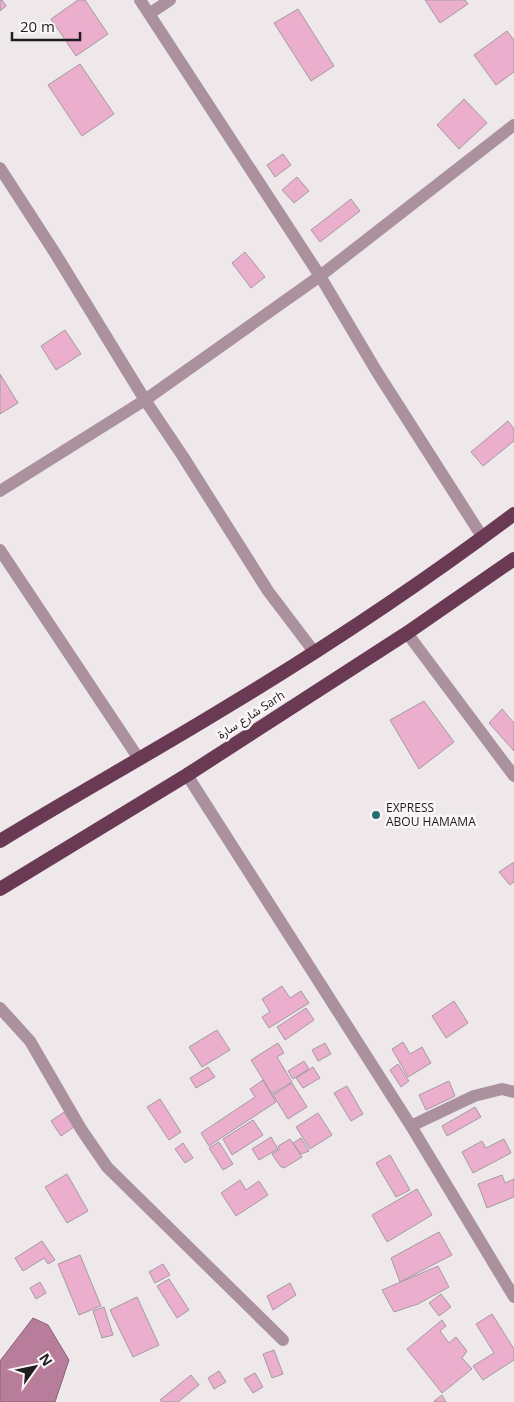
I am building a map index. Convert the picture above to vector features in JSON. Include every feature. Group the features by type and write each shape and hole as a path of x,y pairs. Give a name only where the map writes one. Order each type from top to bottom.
{"highway":[{"name":"شارع سارة Sarh","path":"0,841 228,707 315,653 400,596 514,514"},
{"name":"شارع سارة Sarh","path":"0,889 187,775 407,633 514,559"}],"street":[{"path":"140,0 320,276 377,372 483,538"},
{"path":"149,14 170,0"},
{"path":"0,490 145,400 320,276 514,125"},
{"path":"0,168 55,253 145,400 268,591 315,653"},
{"path":"0,550 139,758"},
{"path":"407,633 514,776"},
{"path":"187,775 411,1126 514,1297"},
{"path":"0,1008 30,1041 81,1129 107,1167 283,1340"},
{"path":"411,1126 474,1096 502,1089 514,1092"}],"shaded area":[{"path":"33,1318 48,1325 69,1360 55,1402 0,1402 0,1361"}],"building":[{"path":"0,0 6,6 0,11"},
{"path":"78,0 85,0 108,34 76,56 51,19"},
{"path":"425,0 465,0 468,4 440,23"},
{"path":"298,9 334,66 311,81 274,23"},
{"path":"507,31 514,40 514,72 496,85 474,55"},
{"path":"80,64 114,114 82,136 48,85"},
{"path":"464,99 487,123 459,149 437,125"},
{"path":"283,154 291,165 275,177 267,165"},
{"path":"297,177 309,191 294,203 282,190"},
{"path":"351,199 360,211 320,242 311,230"},
{"path":"245,252 265,277 251,288 232,263"},
{"path":"65,330 81,354 56,370 41,346"},
{"path":"0,374 18,403 0,414"},
{"path":"508,421 514,429 514,441 483,466 471,452"},
{"path":"424,701 454,742 419,769 390,720"},
{"path":"502,709 514,723 514,751 489,723"},
{"path":"514,862 514,882 510,885 499,872"},
{"path":"282,986 290,998 301,991 309,1003 269,1028 262,1017 270,1012 262,999"},
{"path":"454,1001 468,1023 446,1038 432,1016"},
{"path":"306,1008 314,1020 285,1040 277,1027"},
{"path":"217,1030 230,1050 202,1067 189,1047"},
{"path":"403,1042 410,1054 422,1047 431,1063 408,1077 392,1049"},
{"path":"278,1043 284,1053 277,1057 292,1082 272,1094 251,1060"},
{"path":"325,1043 331,1054 318,1061 312,1050"},
{"path":"304,1061 309,1069 293,1079 288,1071"},
{"path":"398,1064 409,1081 401,1087 390,1070"},
{"path":"208,1067 215,1077 196,1088 190,1078"},
{"path":"313,1067 320,1078 303,1088 296,1078"},
{"path":"263,1080 276,1102 209,1146 201,1133 255,1097 250,1089"},
{"path":"449,1081 455,1096 426,1110 419,1095"},
{"path":"292,1083 307,1107 288,1119 273,1095"},
{"path":"347,1086 363,1114 351,1121 334,1093"},
{"path":"160,1099 181,1132 169,1140 147,1107"},
{"path":"475,1107 481,1117 447,1136 442,1126"},
{"path":"64,1112 74,1127 61,1136 51,1121"},
{"path":"318,1113 332,1135 310,1149 296,1127"},
{"path":"253,1120 263,1135 232,1155 223,1139"},
{"path":"271,1137 278,1149 259,1160 252,1149"},
{"path":"301,1138 309,1151 301,1154 293,1143"},
{"path":"290,1139 302,1157 284,1168 280,1166 272,1154 280,1149 278,1146"},
{"path":"504,1139 511,1153 473,1173 462,1152 482,1141 486,1148"},
{"path":"219,1142 233,1164 223,1170 209,1148"},
{"path":"183,1143 193,1158 185,1163 175,1149"},
{"path":"390,1155 410,1190 396,1197 376,1163"},
{"path":"67,1174 88,1211 67,1223 45,1187"},
{"path":"502,1175 505,1183 514,1179 514,1197 487,1208 478,1184"},
{"path":"240,1180 246,1190 259,1181 268,1195 236,1216 221,1193"},
{"path":"417,1189 432,1215 387,1242 372,1215"},
{"path":"439,1232 452,1255 400,1282 391,1258"},
{"path":"42,1241 55,1260 48,1264 44,1258 23,1271 15,1258"},
{"path":"80,1255 101,1306 79,1315 58,1264"},
{"path":"163,1264 170,1275 155,1283 149,1272"},
{"path":"438,1266 449,1287 418,1304 394,1312 382,1290"},
{"path":"169,1279 189,1310 177,1318 157,1286"},
{"path":"40,1282 46,1293 36,1299 30,1288"},
{"path":"290,1283 296,1295 273,1310 267,1296"},
{"path":"441,1294 451,1307 439,1316 429,1303"},
{"path":"137,1297 159,1345 133,1357 110,1310"},
{"path":"104,1307 113,1335 102,1338 93,1311"},
{"path":"492,1314 514,1349 514,1360 483,1380 473,1366 494,1353 476,1324"},
{"path":"442,1320 446,1326 440,1331 449,1343 456,1337 467,1351 462,1358 472,1369 442,1393 407,1349"},
{"path":"274,1350 283,1374 272,1378 263,1354"},
{"path":"219,1371 226,1382 214,1389 208,1378"},
{"path":"255,1373 263,1387 253,1393 244,1379"},
{"path":"191,1375 199,1385 178,1402 162,1402 160,1400"},
{"path":"442,1395 446,1402 434,1401"}],"place":[{"name":"EXPRESS ABOU HAMAMA","path":"376,815"}]}
